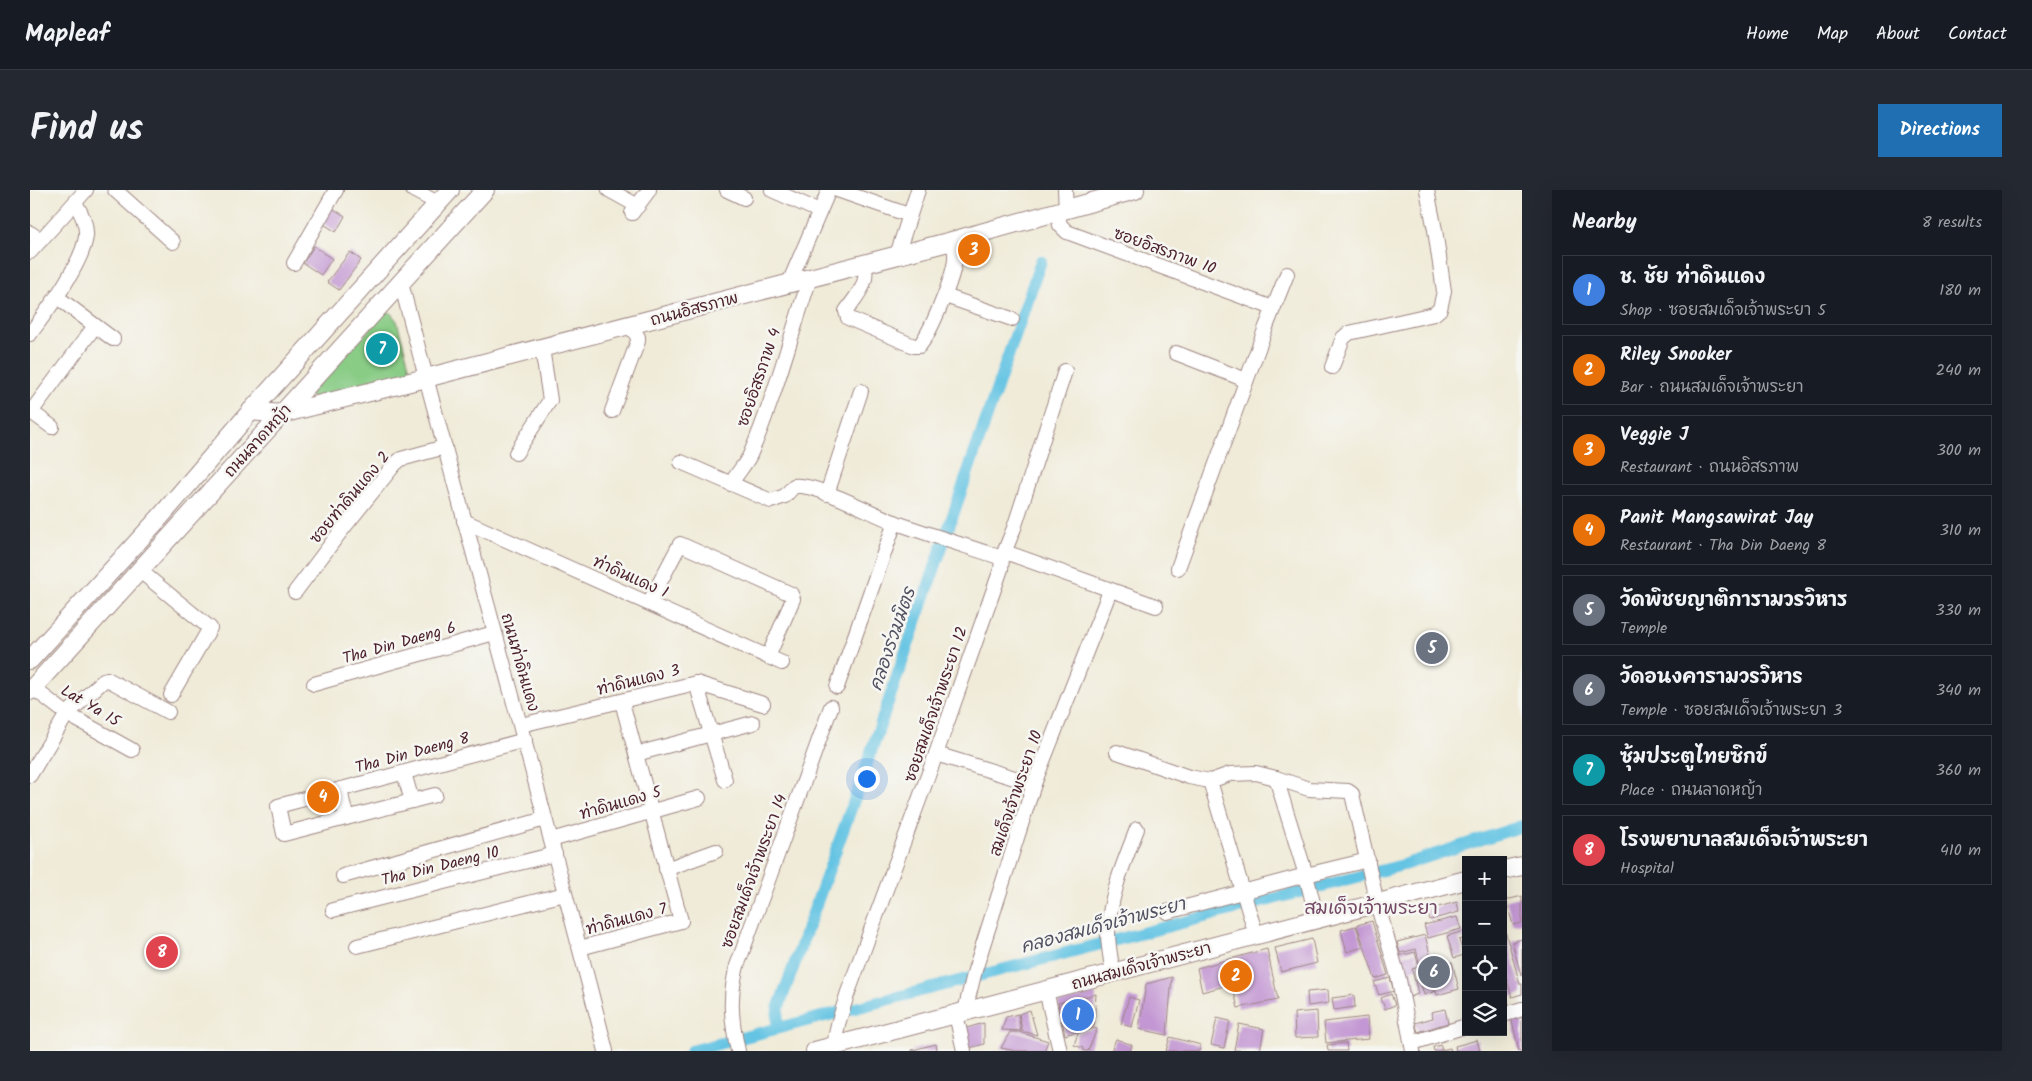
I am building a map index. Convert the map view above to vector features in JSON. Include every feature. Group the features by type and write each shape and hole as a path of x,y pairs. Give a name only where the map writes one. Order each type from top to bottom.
{"main road":[{"name":"ถนนลาดหญ้า","path":"30,660 161,516 251,411 450,190"},
{"name":"ถนนลาดหญ้า","path":"31,689 485,190"},
{"name":"ถนนอิสรภาพ","path":"251,411 281,414 426,378 952,241 1135,190"},
{"path":"390,257 401,283"},
{"name":"ถนนสมเด็จเจ้าพระยา","path":"815,1051 963,1007 1046,990 1112,965 1254,927 1318,919 1462,881"}],"street":[{"path":"30,252 36,236 75,203 86,190"},
{"path":"115,190 172,242"},
{"path":"294,263 336,190"},
{"path":"413,190 438,203"},
{"path":"609,190 635,210 649,190"},
{"path":"726,190 744,198"},
{"path":"772,190 819,211"},
{"path":"789,283 829,190"},
{"path":"837,190 910,215"},
{"path":"897,255 918,190"},
{"path":"1062,210 1066,190"},
{"path":"1332,367 1343,338 1349,333 1434,314 1440,309 1444,291 1436,230 1427,190"},
{"path":"30,334 57,297 79,257 86,234 83,217 75,203"},
{"name":"ซอยอิสรภาพ 10","path":"1062,210 1060,225 1067,232 1273,308"},
{"path":"864,264 867,273 866,280 846,311 848,318 914,346 919,346 945,296 955,260 955,249 952,241"},
{"path":"1178,568 1246,380 1287,274"},
{"name":"ซอยอิสรภาพ 4","path":"731,484 749,457 810,278"},
{"name":"ถนนท่าดินแดง","path":"401,283 494,633 521,725 606,1051"},
{"path":"945,296 1012,320"},
{"path":"57,297 113,339"},
{"path":"612,411 638,341 638,337 629,325"},
{"path":"52,427 31,411 95,326"},
{"path":"516,453 550,400 542,348"},
{"path":"1176,353 1246,380"},
{"name":"ซอยสมเด็จเจ้าพระยา 12","path":"834,1046 838,1024 846,999 936,754 1001,569 1065,371"},
{"path":"827,494 861,391"},
{"name":"ซอยท่าดินแดง 2","path":"295,592 341,530 394,465 401,459 445,447"},
{"path":"681,462 772,501 785,496 794,486 827,494 894,522 944,539 1058,570 1110,591 1156,606"},
{"name":"ท่าดินแดง 1","path":"464,521 782,663"},
{"path":"837,687 894,522"},
{"path":"649,603 680,544 791,594 793,599 768,657"},
{"path":"139,570 210,628 171,695"},
{"name":"สมเด็จเจ้าพระยา 10","path":"963,1007 1034,784 1110,591"},
{"name":"Tha Din Daeng 6","path":"314,684 494,633"},
{"path":"30,775 67,714 107,679 168,712"},
{"path":"696,683 725,780"},
{"name":"ท่าดินแดง 3","path":"521,725 696,683 763,704"},
{"name":"Lat Ya 15","path":"31,689 67,714 132,750"},
{"path":"622,702 666,869 716,852"},
{"name":"ซอยสมเด็จเจ้าพระยา 14","path":"738,1051 730,1000 732,983 831,707"},
{"path":"636,754 753,723"},
{"name":"Tha Din Daeng 8","path":"346,818 284,834 278,806 525,740"},
{"path":"1117,752 1189,777 1210,781 1230,774 1256,774 1276,778 1309,789 1335,791 1343,789 1352,794 1377,903 1399,980 1412,1047 1462,1028"},
{"path":"936,754 1034,784"},
{"path":"404,772 412,801"},
{"path":"1276,778 1318,919"},
{"path":"1210,781 1246,895 1254,927"},
{"path":"340,790 346,818 435,795"},
{"name":"ท่าดินแดง 5","path":"551,840 699,798"},
{"path":"343,876 546,819"},
{"path":"1112,965 1108,934 1119,872 1138,829"},
{"name":"Tha Din Daeng 10","path":"333,910 555,854"},
{"path":"1167,912 1246,895 1369,863"},
{"name":"ท่าดินแดง 7","path":"580,948 681,921 666,869"},
{"path":"357,946 566,894"},
{"path":"1046,990 1060,1051"},
{"path":"963,1007 964,1051"},
{"path":"1507,1013 1522,1009"}],"green space":[{"path":"386,312 390,312 397,321 410,369 406,374 315,398 310,397 311,392"}],"building":[{"path":"332,208 345,216 336,232 322,223"},
{"path":"314,246 332,259 321,275 303,263"},
{"path":"350,252 361,260 339,290 327,282"},
{"path":"386,342 389,356 379,359 376,345"},
{"path":"1522,896 1522,923 1513,925 1507,900"},
{"path":"1457,902 1459,912 1430,920 1427,910"},
{"path":"1457,917 1461,929 1428,938 1424,925"},
{"path":"1372,921 1388,975 1375,979 1357,925"},
{"path":"1356,926 1363,947 1347,952 1341,930"},
{"path":"1462,932 1462,939 1459,940 1462,956 1454,958 1447,936"},
{"path":"1425,935 1432,963 1420,966 1416,949 1400,953 1397,942"},
{"path":"1507,938 1520,984 1522,984 1522,994 1512,997 1507,980"},
{"path":"1312,939 1317,963 1281,972 1275,948"},
{"path":"1522,939 1522,975 1521,975 1512,942"},
{"path":"1267,949 1278,1000 1238,1008 1232,984 1202,992 1197,968"},
{"path":"1415,952 1419,967 1412,969 1418,994 1410,997 1399,956"},
{"path":"1452,962 1459,989 1437,995 1436,991 1424,995 1419,976 1433,972 1432,968"},
{"path":"1172,977 1167,1035 1139,1029 1146,984"},
{"path":"1390,978 1394,991 1379,995 1374,982"},
{"path":"1328,990 1329,1003 1308,1006 1307,992"},
{"path":"1096,994 1094,1026 1065,1035 1058,1003"},
{"path":"1391,994 1395,1005 1385,1009 1381,998"},
{"path":"1354,995 1355,1007 1334,1010 1332,998"},
{"path":"1129,997 1139,1000 1132,1027 1121,1024"},
{"path":"1445,1009 1448,1023 1418,1032 1415,1023 1433,1018 1431,1012"},
{"path":"1030,1010 1037,1035 1022,1031 1019,1014"},
{"path":"1522,1010 1522,1051 1519,1051 1510,1013"},
{"path":"1317,1011 1318,1037 1295,1038 1294,1013"},
{"path":"1018,1014 1021,1031 1002,1030 1006,1017"},
{"path":"1367,1017 1369,1039 1326,1043 1324,1022"},
{"path":"1217,1018 1230,1021 1224,1048 1211,1045"},
{"path":"984,1023 984,1044 966,1049 963,1029"},
{"path":"1239,1024 1264,1029 1260,1051 1234,1050"},
{"path":"1097,1029 1088,1051 1083,1051 1083,1048 1074,1045 1078,1033"},
{"path":"1010,1032 1019,1032 1048,1041 1044,1051 1016,1051 1001,1048"},
{"path":"1170,1037 1201,1045 1199,1051 1166,1051"},
{"path":"1116,1039 1132,1045 1130,1051 1111,1051"},
{"path":"1477,1040 1480,1051 1456,1051 1455,1046"},
{"path":"1346,1043 1347,1051 1328,1051 1327,1045"},
{"path":"936,1044 937,1051 912,1051 912,1050"},
{"path":"1441,1045 1441,1050 1450,1048 1451,1051 1434,1051 1433,1047"}],"waterway":[{"name":"คลองร่วมมิตร","path":"778,1028 778,1009 856,795 1041,261"},
{"name":"คลองสมเด็จเจ้าพระยา","path":"691,1051 1403,865 1522,826"}],"place":[{"name":"Veggie J","path":"974,250"},
{"name":"ซุ้มประตูไทยซิกข์","path":"382,349"},
{"name":"วัดพิชยญาติการามวรวิหาร","path":"1432,648"},
{"name":"Panit Mangsawirat Jay","path":"323,797"},
{"name":"โรงพยาบาลสมเด็จเจ้าพระยา","path":"162,952"},
{"name":"วัดอนงคารามวรวิหาร","path":"1434,972"},
{"name":"Riley Snooker","path":"1236,976"},
{"name":"ช. ชัย ท่าดินแดง","path":"1078,1015"}],"district":[{"name":"สมเด็จเจ้าพระยา","path":"1371,907"}]}
